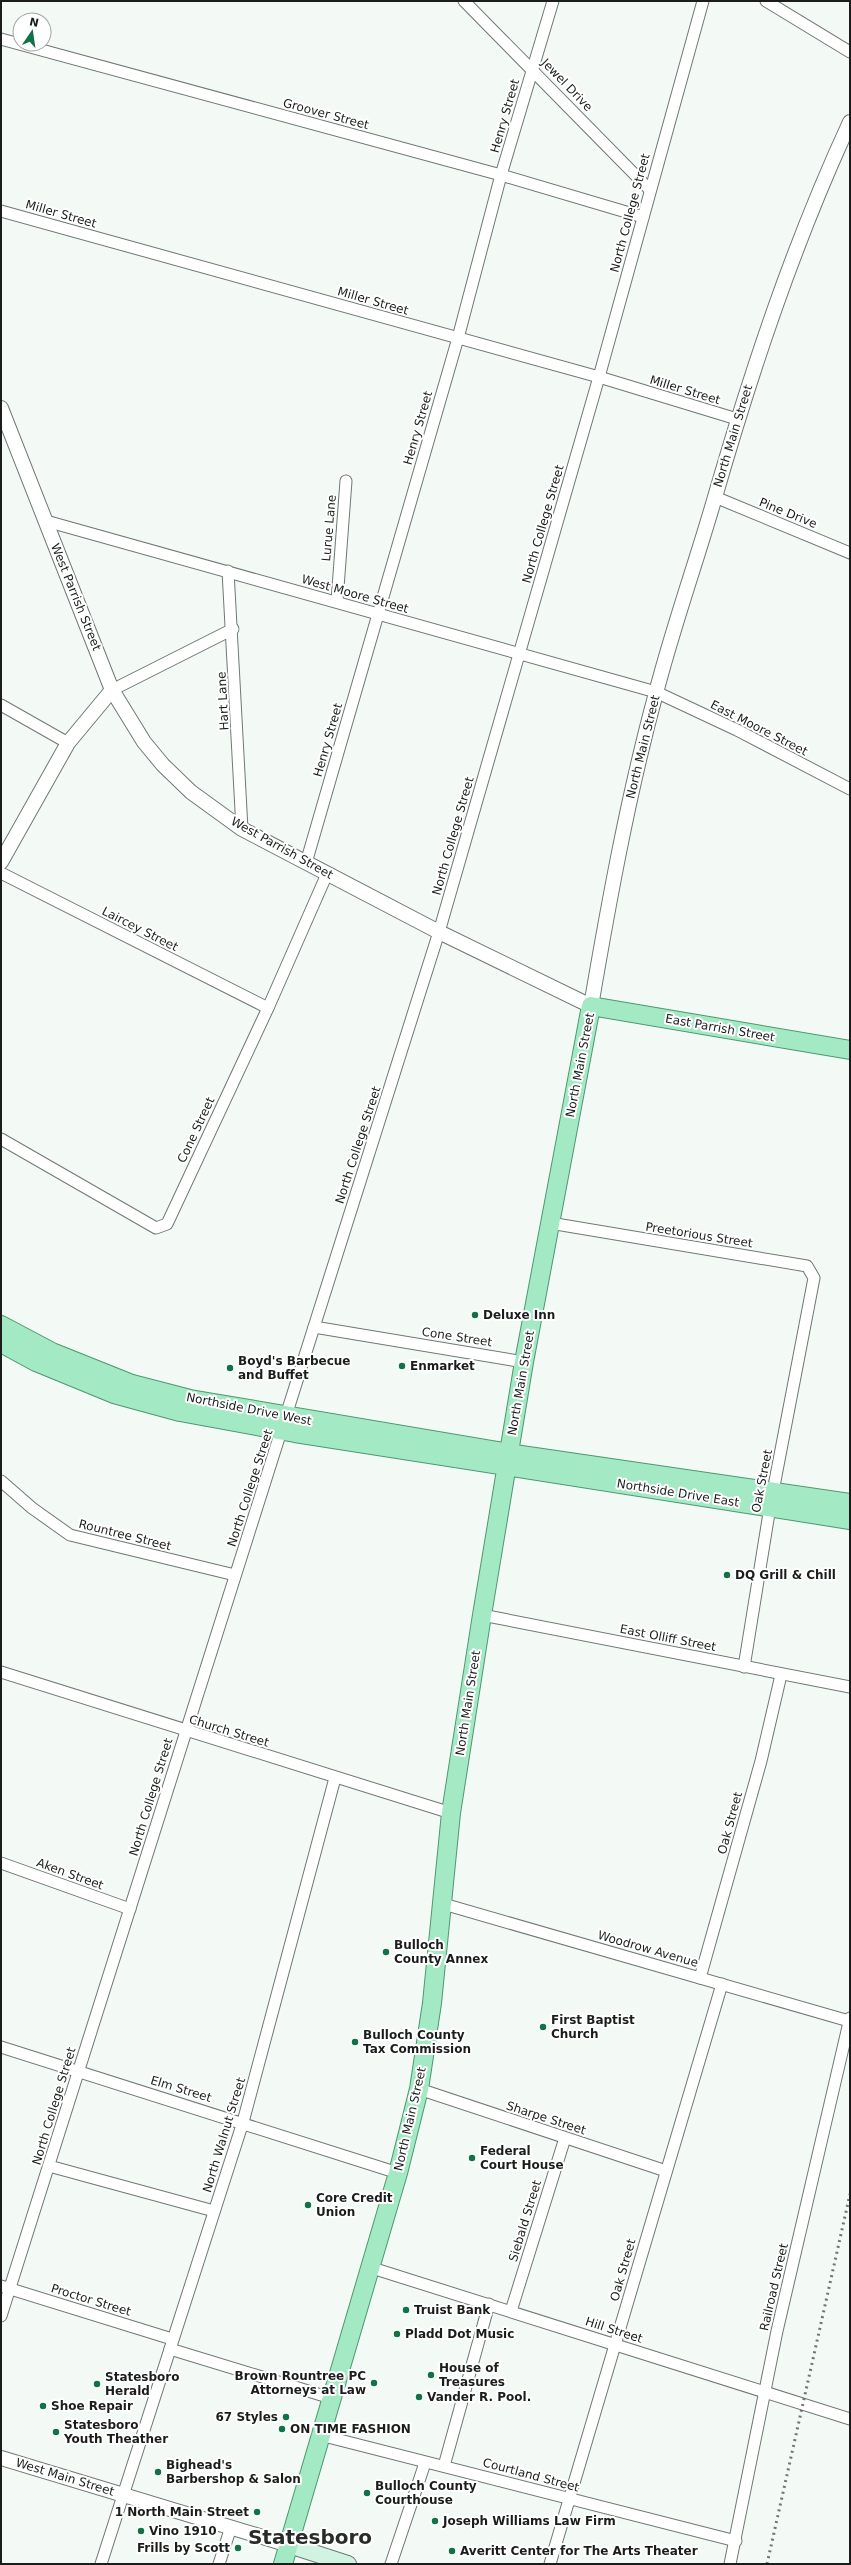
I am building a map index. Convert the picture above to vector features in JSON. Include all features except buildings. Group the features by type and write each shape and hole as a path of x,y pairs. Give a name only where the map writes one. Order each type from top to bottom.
{"main road":[{"name":"East Parrish Street","path":"591,1006 850,1050"},
{"name":"North Main Street","path":"283,2564 398,2173 419,2089 432,2003 440,1903 451,1813 482,1615 524,1362 591,1006"},
{"name":"Northside Drive West","path":"1,1325 52,1352 132,1384 285,1424"},
{"name":"Northside Drive West","path":"1,1343 36,1362 114,1394 180,1412 285,1424 508,1460"},
{"name":"Northside Drive East","path":"508,1460 772,1499 850,1503"},
{"name":"Northside Drive East","path":"772,1499 850,1520"},
{"path":"289,2545 348,2564"}],"street":[{"name":"Jewel Drive","path":"464,1 649,189"},
{"name":"Henry Street","path":"306,863 458,338 501,175 553,1"},
{"name":"North College Street","path":"1,2316 5,2287 49,2166 235,1575 285,1424 314,1327 439,932 599,377 643,217 649,189 703,1"},
{"path":"766,1 850,52"},
{"name":"Groover Street","path":"1,39 501,175 643,217"},
{"name":"North Main Street","path":"591,1006 621,834 656,692 737,420 802,233 850,122"},
{"name":"Miller Street","path":"1,211 599,377 737,420"},
{"name":"West Parrish Street","path":"1,408 112,690 144,742 163,765 191,792 242,829 439,932 591,1006"},
{"name":"Lurue Lane","path":"337,602 346,481"},
{"name":"Pine Drive","path":"715,497 850,553"},
{"name":"West Moore Street","path":"46,521 656,692"},
{"name":"Hart Lane","path":"228,572 242,829"},
{"path":"1,862 68,743 112,690 232,629"},
{"name":"East Moore Street","path":"656,692 736,730 850,789"},
{"path":"1,705 68,743"},
{"name":"Laircey Street","path":"1,873 268,1008"},
{"name":"Cone Street","path":"1,1140 156,1228 167,1224 268,1008 327,874"},
{"name":"Preetorious Street","path":"550,1223 807,1266 814,1278 810,1301"},
{"name":"Oak Street","path":"744,1666 772,1499 810,1301"},
{"name":"Cone Street","path":"314,1327 524,1362"},
{"name":"Rountree Street","path":"1,1481 32,1508 70,1535 235,1575"},
{"name":"East Olliff Street","path":"482,1615 850,1687"},
{"name":"Church Street","path":"1,1672 186,1732 451,1813"},
{"name":"Oak Street","path":"700,1978 760,1761 781,1674"},
{"name":"North Walnut Street","path":"101,2564 243,2122 335,1778"},
{"name":"Aken Street","path":"1,1863 130,1909"},
{"name":"Woodrow Avenue","path":"440,1903 700,1978 850,2019"},
{"name":"Oak Street","path":"550,2564 568,2498 722,1984"},
{"name":"Railroad Street","path":"730,2564 736,2541 777,2331 850,2019"},
{"name":"Elm Street","path":"1,2047 243,2122 398,2173"},
{"name":"Sharpe Street","path":"419,2089 666,2171"},
{"name":"Siebald Street","path":"511,2312 565,2138"},
{"path":"49,2166 214,2211"},
{"name":"Hill Street","path":"370,2268 850,2418"},
{"name":"Proctor Street","path":"5,2287 331,2398"},
{"path":"444,2466 489,2304"},
{"name":"Courtland Street","path":"320,2435 425,2463 444,2466 736,2541"},
{"name":"West Main Street","path":"1,2458 289,2545"},
{"path":"391,2564 425,2463"},
{"path":"219,2564 231,2527"}],"railway":[{"path":"767,2564 850,2194"}],"place":[{"name":"Deluxe Inn","path":"475,1315"},
{"name":"Enmarket","path":"402,1366"},
{"name":"Boyd's Barbecue and Buffet","path":"230,1368"},
{"name":"DQ Grill & Chill","path":"727,1575"},
{"name":"Bulloch County Annex","path":"386,1952"},
{"name":"First Baptist Church","path":"543,2027"},
{"name":"Bulloch County Tax Commission","path":"355,2042"},
{"name":"Federal Court House","path":"472,2158"},
{"name":"Core Credit Union","path":"308,2205"},
{"name":"Truist Bank","path":"406,2310"},
{"name":"Pladd Dot Music","path":"397,2334"},
{"name":"House of Treasures","path":"431,2375"},
{"name":"Brown Rountree PC Attorneys at Law","path":"374,2383"},
{"name":"Statesboro Herald","path":"97,2384"},
{"name":"Vander R. Pool.","path":"419,2397"},
{"name":"Shoe Repair","path":"43,2406"},
{"name":"67 Styles","path":"286,2417"},
{"name":"ON TIME FASHION","path":"282,2429"},
{"name":"Statesboro Youth Theather","path":"56,2432"},
{"name":"Bighead's Barbershop & Salon","path":"158,2472"},
{"name":"Bulloch County Courthouse","path":"367,2493"},
{"name":"1 North Main Street","path":"257,2512"},
{"name":"Joseph Williams Law Firm","path":"435,2521"},
{"name":"Vino 1910","path":"141,2531"},
{"name":"Frills by Scott","path":"238,2548"},
{"name":"Averitt Center for The Arts Theater","path":"452,2551"}],"district":[{"name":"Statesboro","path":"310,2537"}]}
